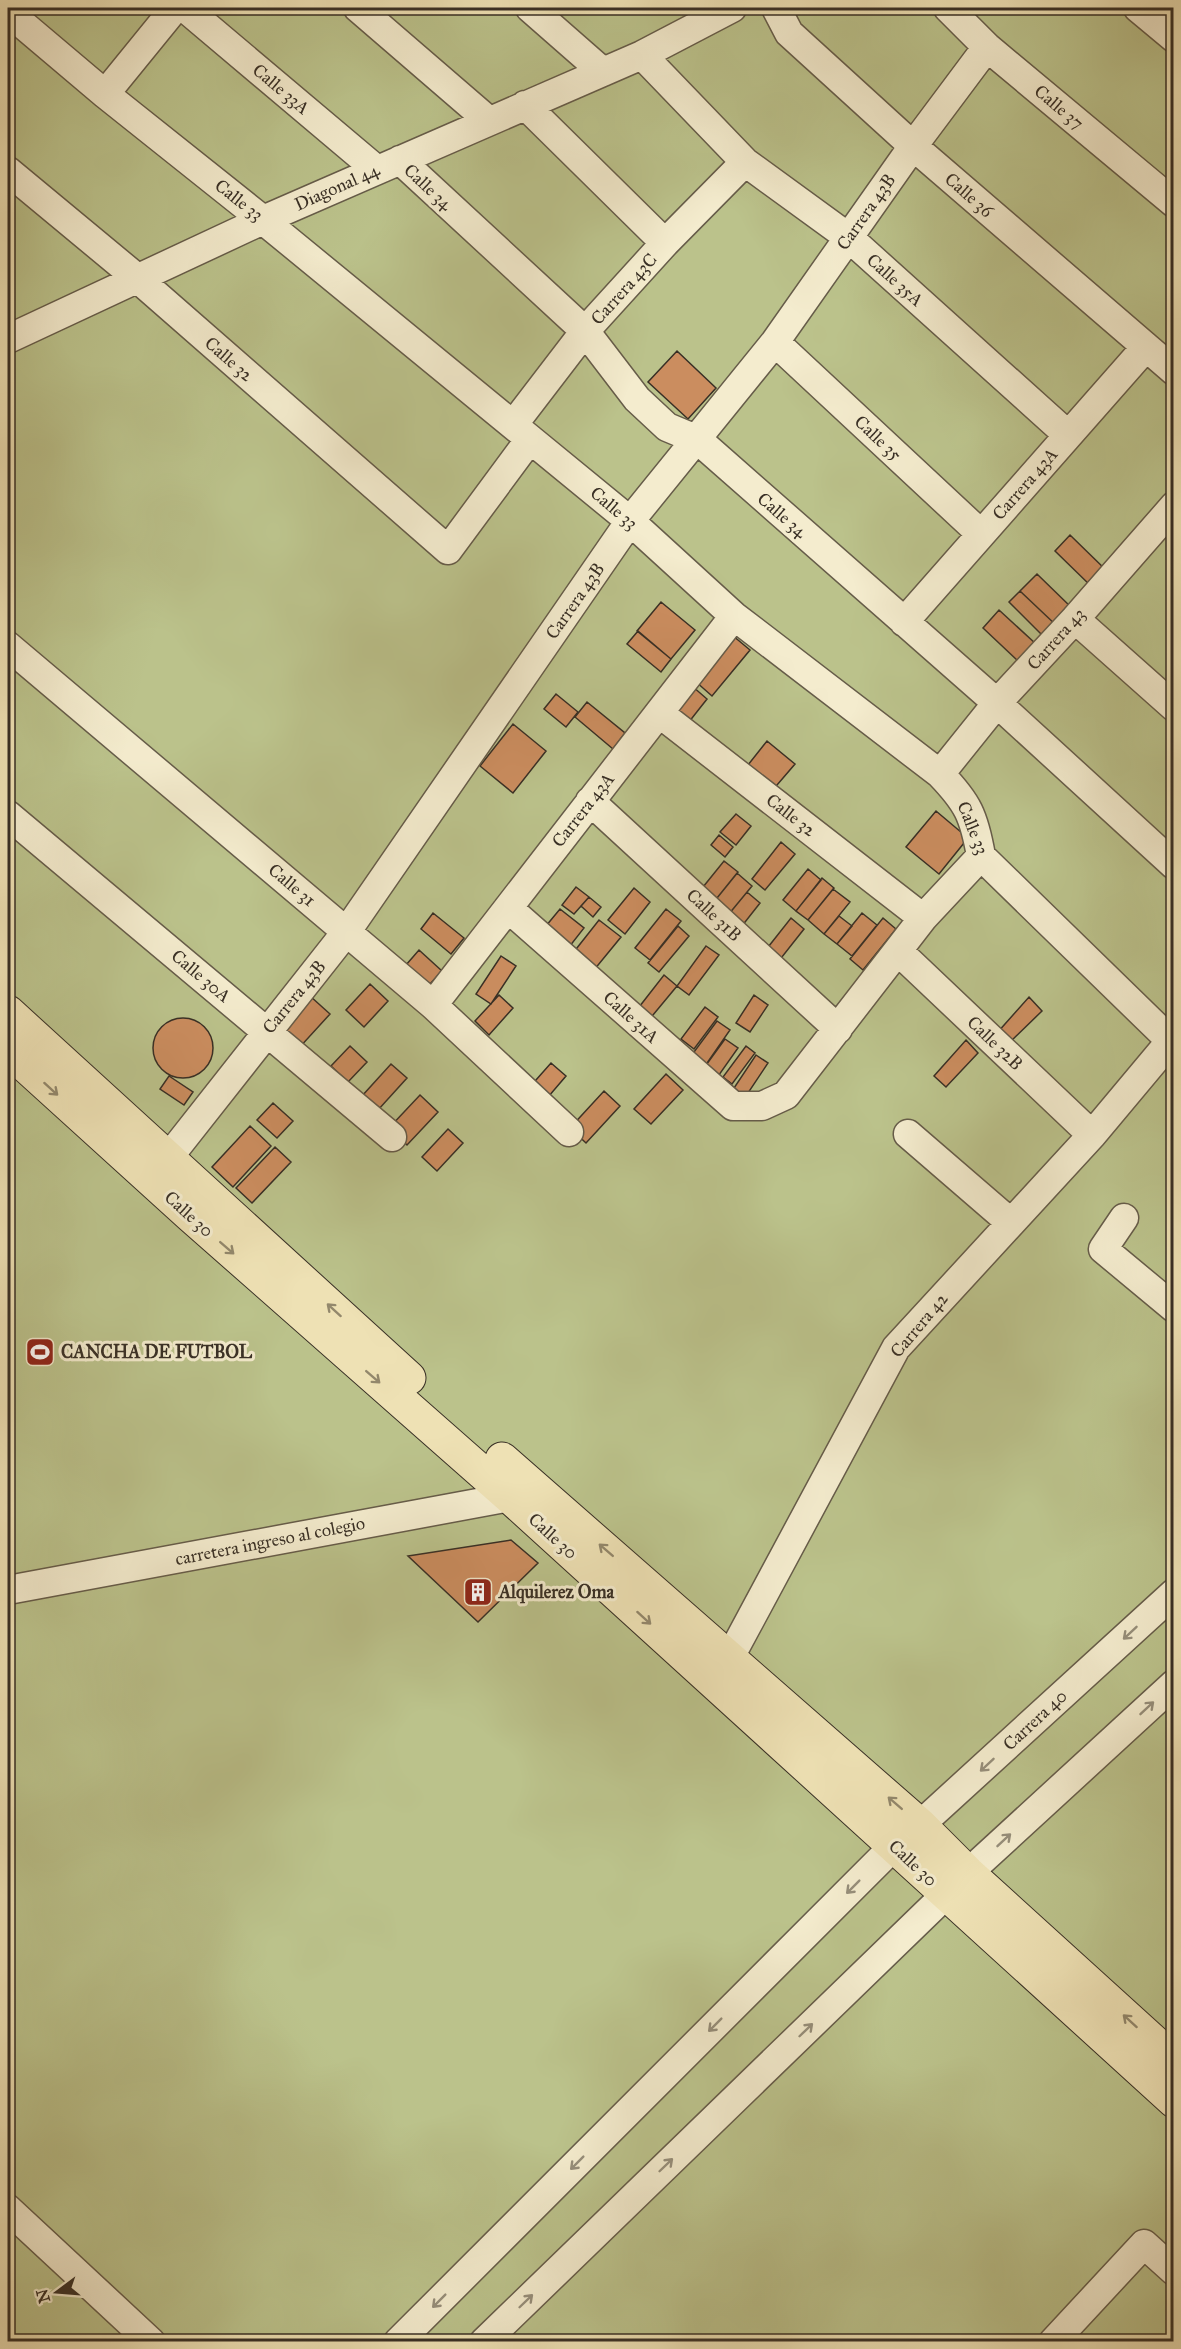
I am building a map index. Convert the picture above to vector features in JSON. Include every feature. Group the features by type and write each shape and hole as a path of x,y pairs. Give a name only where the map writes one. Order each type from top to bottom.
{"main road":[{"name":"Calle 30","path":"8,1011 384,1355 517,1488 894,1846 957,1884 1173,2060"},
{"name":"Calle 30","path":"8,1050 191,1216 517,1488 729,1659 920,1825 957,1884 1173,2101"}],"street":[{"path":"105,94 175,8"},
{"name":"Calle 33A","path":"185,8 388,165"},
{"path":"358,8 489,121"},
{"path":"530,8 603,72"},
{"name":"Calle 36","path":"776,8 789,33 913,146 1173,371"},
{"name":"Calle 37","path":"948,8 987,47 1173,203"},
{"path":"1138,8 1173,38"},
{"name":"Diagonal 44","path":"10,334 263,220 642,55 718,10"},
{"name":"Calle 33","path":"12,26 105,94 263,220 630,520 734,615 940,774 969,808 976,828 981,856 1172,1040"},
{"name":"Carrera 43B","path":"168,1158 266,1030 347,931 630,520 698,440 775,342 913,146 987,47"},
{"name":"Calle 35A","path":"642,55 745,162 848,237 1068,435"},
{"path":"525,105 665,243"},
{"name":"Carrera 43C","path":"448,550 585,331 665,243 745,162"},
{"name":"Calle 34","path":"388,165 585,331 637,399 667,427 698,440 1168,850"},
{"name":"Calle 32","path":"8,171 137,278 448,550"},
{"name":"Calle 35","path":"775,342 981,534"},
{"name":"Carrera 43A","path":"904,622 1146,347"},
{"name":"Carrera 43","path":"940,774 997,703 1168,522"},
{"name":"Carrera 43A","path":"433,1005 734,615"},
{"path":"1076,619 1173,707"},
{"name":"Calle 31","path":"8,646 433,1005 569,1132"},
{"name":"Calle 32","path":"659,713 923,918"},
{"name":"Calle 31B","path":"590,801 838,1029"},
{"name":"Calle 30A","path":"8,816 392,1137"},
{"path":"838,1029 923,918 981,856"},
{"name":"Calle 31A","path":"508,908 733,1106 762,1106 786,1095 838,1029"},
{"name":"Calle 32B","path":"898,951 1092,1136"},
{"name":"Carrera 42","path":"729,1659 896,1348 1092,1136 1172,1040"},
{"path":"908,1134 1011,1223"},
{"path":"1124,1218 1103,1249 1173,1308"},
{"name":"carretera ingreso al colegio","path":"8,1590 517,1488"},
{"name":"Carrera 40","path":"398,2342 894,1846 920,1825 1173,1593"},
{"path":"484,2342 957,1884 1173,1684"},
{"path":"8,2209 151,2342"},
{"path":"1053,2342 1144,2244 1173,2271"}],"green space":[{"path":"8,8 1173,8 1173,2341 8,2342"}],"building":[{"path":"677,351 716,388 688,419 648,382"},
{"path":"1070,535 1109,573 1094,589 1055,551"},
{"path":"1037,574 1074,610 1058,627 1020,591"},
{"path":"1020,591 1058,627 1046,639 1009,602"},
{"path":"661,602 695,630 671,659 637,631"},
{"path":"999,610 1036,644 1019,662 983,628"},
{"path":"638,631 671,659 661,672 627,644"},
{"path":"732,635 750,650 712,696 695,681"},
{"path":"692,686 707,699 685,727 669,714"},
{"path":"556,694 578,712 566,727 544,709"},
{"path":"587,702 625,733 613,749 575,717"},
{"path":"513,724 546,751 513,793 480,766"},
{"path":"767,741 795,764 771,792 744,770"},
{"path":"936,811 968,838 939,874 906,847"},
{"path":"736,814 751,826 736,845 720,832"},
{"path":"719,835 733,847 725,857 711,845"},
{"path":"781,842 795,854 765,890 752,879"},
{"path":"724,861 738,872 709,908 695,897"},
{"path":"808,869 821,880 796,911 783,900"},
{"path":"737,873 752,886 724,920 709,908"},
{"path":"822,878 834,888 808,920 796,911"},
{"path":"576,887 589,897 574,914 562,905"},
{"path":"634,888 650,902 625,934 608,920"},
{"path":"833,889 850,902 824,934 808,920"},
{"path":"747,892 760,903 738,931 724,920"},
{"path":"589,897 601,907 593,917 581,906"},
{"path":"560,909 584,928 566,951 541,932"},
{"path":"666,909 681,921 650,960 635,948"},
{"path":"433,913 464,938 451,954 421,929"},
{"path":"862,913 877,925 852,956 837,944"},
{"path":"839,916 852,926 837,944 824,934"},
{"path":"791,918 804,929 778,962 765,951"},
{"path":"883,918 896,929 863,970 850,959"},
{"path":"599,920 621,937 594,970 573,953"},
{"path":"678,926 689,936 659,972 648,963"},
{"path":"706,946 719,955 689,995 677,986"},
{"path":"419,950 442,971 429,985 406,965"},
{"path":"501,956 516,966 491,1004 476,994"},
{"path":"664,975 677,986 648,1021 636,1011"},
{"path":"370,984 388,1001 364,1027 346,1010"},
{"path":"499,995 513,1008 489,1035 475,1021"},
{"path":"754,995 768,1005 750,1032 736,1023"},
{"path":"310,996 330,1014 299,1048 280,1029"},
{"path":"1029,997 1042,1011 1009,1043 997,1033"},
{"path":"705,1007 718,1017 694,1049 681,1039"},
{"path":"183,1018 204,1027 213,1048 204,1069 183,1078 162,1069 153,1048 162,1027"},
{"path":"717,1021 730,1030 705,1066 691,1056"},
{"path":"725,1039 738,1048 714,1082 701,1072"},
{"path":"966,1040 978,1053 946,1087 934,1076"},
{"path":"350,1046 367,1062 348,1082 331,1066"},
{"path":"746,1046 755,1053 732,1084 723,1077"},
{"path":"756,1055 768,1063 744,1099 732,1091"},
{"path":"551,1063 566,1076 543,1103 528,1089"},
{"path":"391,1064 407,1078 378,1110 362,1096"},
{"path":"666,1074 683,1090 651,1124 634,1109"},
{"path":"169,1076 193,1092 184,1105 160,1089"},
{"path":"604,1091 620,1106 586,1143 570,1128"},
{"path":"420,1095 438,1112 407,1145 389,1128"},
{"path":"273,1103 293,1121 277,1138 257,1120"},
{"path":"250,1126 271,1146 233,1187 212,1167"},
{"path":"448,1129 463,1143 437,1171 422,1157"},
{"path":"275,1147 291,1162 252,1203 236,1188"},
{"name":"Alquilerez Oma","path":"511,1540 538,1563 478,1622 408,1556"}],"place":[{"name":"CANCHA DE FUTBOL","path":"40,1352"},
{"name":"Alquilerez Oma","path":"478,1592"}]}
